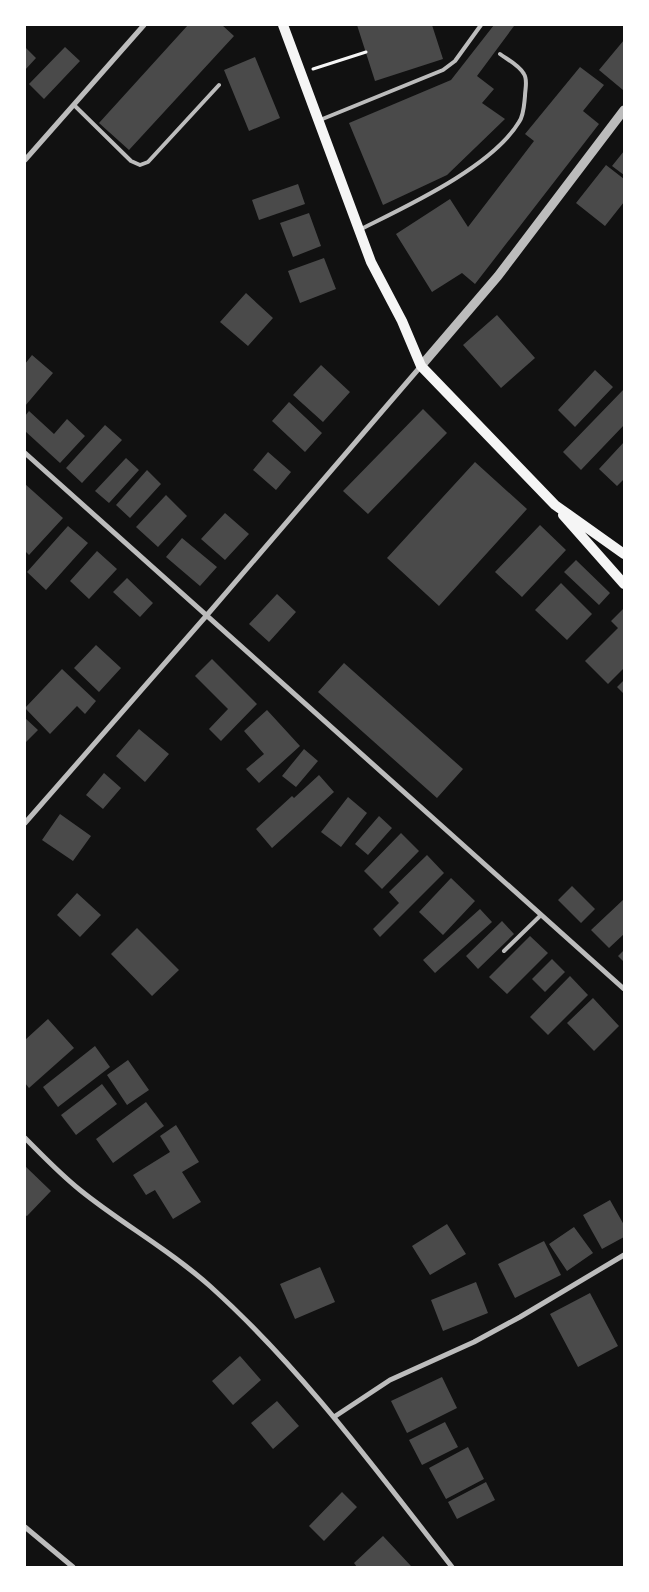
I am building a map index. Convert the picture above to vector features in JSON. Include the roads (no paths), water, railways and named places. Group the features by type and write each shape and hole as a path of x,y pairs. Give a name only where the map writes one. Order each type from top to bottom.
{"main road":[{"path":"283,25 371,262 402,321 422,366 555,505 624,584"},
{"path":"555,505 624,554"}],"street":[{"path":"25,160 144,25"},
{"path":"25,823 207,615 498,276 624,110"},
{"path":"25,453 624,990"},
{"path":"25,1138 81,1191 170,1254 210,1286 280,1355 334,1417 452,1567"},
{"path":"334,1417 390,1380 489,1334 624,1255"},
{"path":"25,1527 73,1567"}],"lane":[{"path":"318,120 442,70 455,61 481,25"},
{"path":"359,230 410,205 487,156 520,122 523,113 526,80 519,68 500,54"},
{"path":"74,105 131,161 140,165 148,162 219,86"},
{"path":"504,951 541,915"}]}
